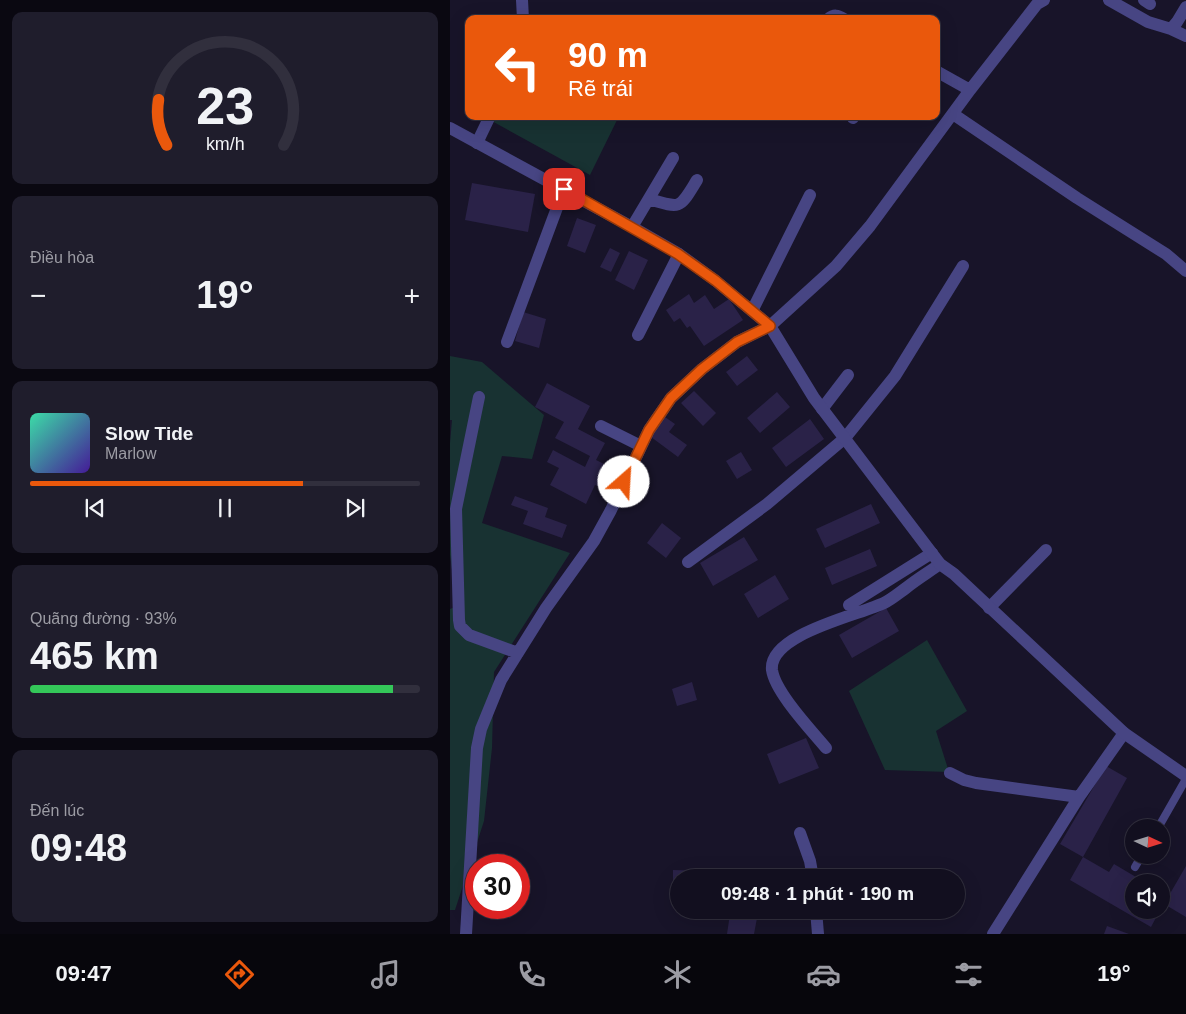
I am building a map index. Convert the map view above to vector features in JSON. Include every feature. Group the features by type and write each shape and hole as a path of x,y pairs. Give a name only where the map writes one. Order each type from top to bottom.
{"street":[{"path":"522,0 523,15"},
{"path":"1109,0 1148,22 1186,36"},
{"path":"466,934 477,748 481,729 501,680 546,608 594,541 649,430 671,398 702,369 737,342 770,326 836,266 876,219 1037,1"},
{"path":"1171,29 1186,7"},
{"path":"940,73 970,90"},
{"path":"953,114 1077,198 1166,254 1186,271"},
{"path":"478,143 488,120"},
{"path":"450,128 632,226 678,254 716,281 770,326 814,398 940,564 954,574 988,608 1124,733 1186,778"},
{"path":"632,226 673,158"},
{"path":"649,199 672,206 678,205 684,201 697,180"},
{"path":"507,342 564,189"},
{"path":"752,311 810,195"},
{"path":"638,335 678,254"},
{"path":"688,562 767,504 845,438 895,376 963,266"},
{"path":"822,409 848,375"},
{"path":"478,397 456,509 459,620 460,626 469,635 518,653"},
{"path":"601,426 641,446"},
{"path":"988,608 1046,550"},
{"path":"849,605 932,553"},
{"path":"826,748 793,709 772,671 773,663 780,649 809,630 885,602 940,564"},
{"path":"993,934 1079,797 1124,733"},
{"path":"950,773 964,780 976,783 1079,797"},
{"path":"800,833 811,869"},
{"path":"817,919 818,934"}],"lane":[{"path":"1163,819 1186,778"}],"green space":[{"path":"490,120 617,120 590,175"},
{"path":"450,356 482,362 544,415 532,459 502,456 482,523 570,553 494,672 492,748 484,821 473,854 465,854 465,879 455,910 450,910 450,609 457,606 450,555 450,443 452,420 450,420"},
{"path":"927,640 967,711 936,731 949,772 885,770 849,691"}],"building":[{"path":"472,183 535,194 528,232 465,220"},
{"path":"577,218 596,225 585,253 567,246"},
{"path":"610,248 620,253 611,272 600,267"},
{"path":"629,251 648,260 634,290 615,280"},
{"path":"689,294 694,303 705,295 714,309 729,299 743,320 704,346 690,326 687,328 680,318 674,322 666,310"},
{"path":"523,312 546,319 539,348 515,341"},
{"path":"747,356 758,370 737,386 726,372"},
{"path":"547,383 590,406 578,429 605,443 596,460 610,467 600,487 595,485 586,504 550,485 559,468 547,462 553,450 585,467 590,456 555,438 564,422 535,407"},
{"path":"694,391 716,413 703,426 681,403"},
{"path":"777,392 790,407 760,433 747,418"},
{"path":"665,417 675,424 669,432 687,445 678,457 651,437"},
{"path":"810,419 824,439 786,467 772,448"},
{"path":"741,452 752,470 737,479 726,461"},
{"path":"515,496 548,508 545,517 567,525 562,538 523,524 528,511 511,505"},
{"path":"871,504 880,523 825,548 816,529"},
{"path":"662,523 681,538 666,558 647,543"},
{"path":"744,537 758,560 713,586 700,563"},
{"path":"870,549 877,566 832,585 825,568"},
{"path":"775,575 789,599 758,618 744,594"},
{"path":"886,608 899,631 852,658 839,635"},
{"path":"692,682 697,700 677,706 672,689"},
{"path":"806,738 819,768 779,784 767,754"},
{"path":"1106,766 1127,778 1083,857 1060,844"},
{"path":"1083,857 1109,872 1114,864 1131,874 1125,874 1125,912 1070,880"},
{"path":"1186,866 1186,917 1170,908 1170,894"},
{"path":"729,919 757,919 754,934 727,934"},
{"path":"1137,919 1155,919 1151,927"},
{"path":"1107,926 1129,934 1104,934"}],"route":[{"path":"564,189 632,226 678,254 716,281 770,326 737,342 702,369 671,398 649,430 624,482"}]}
